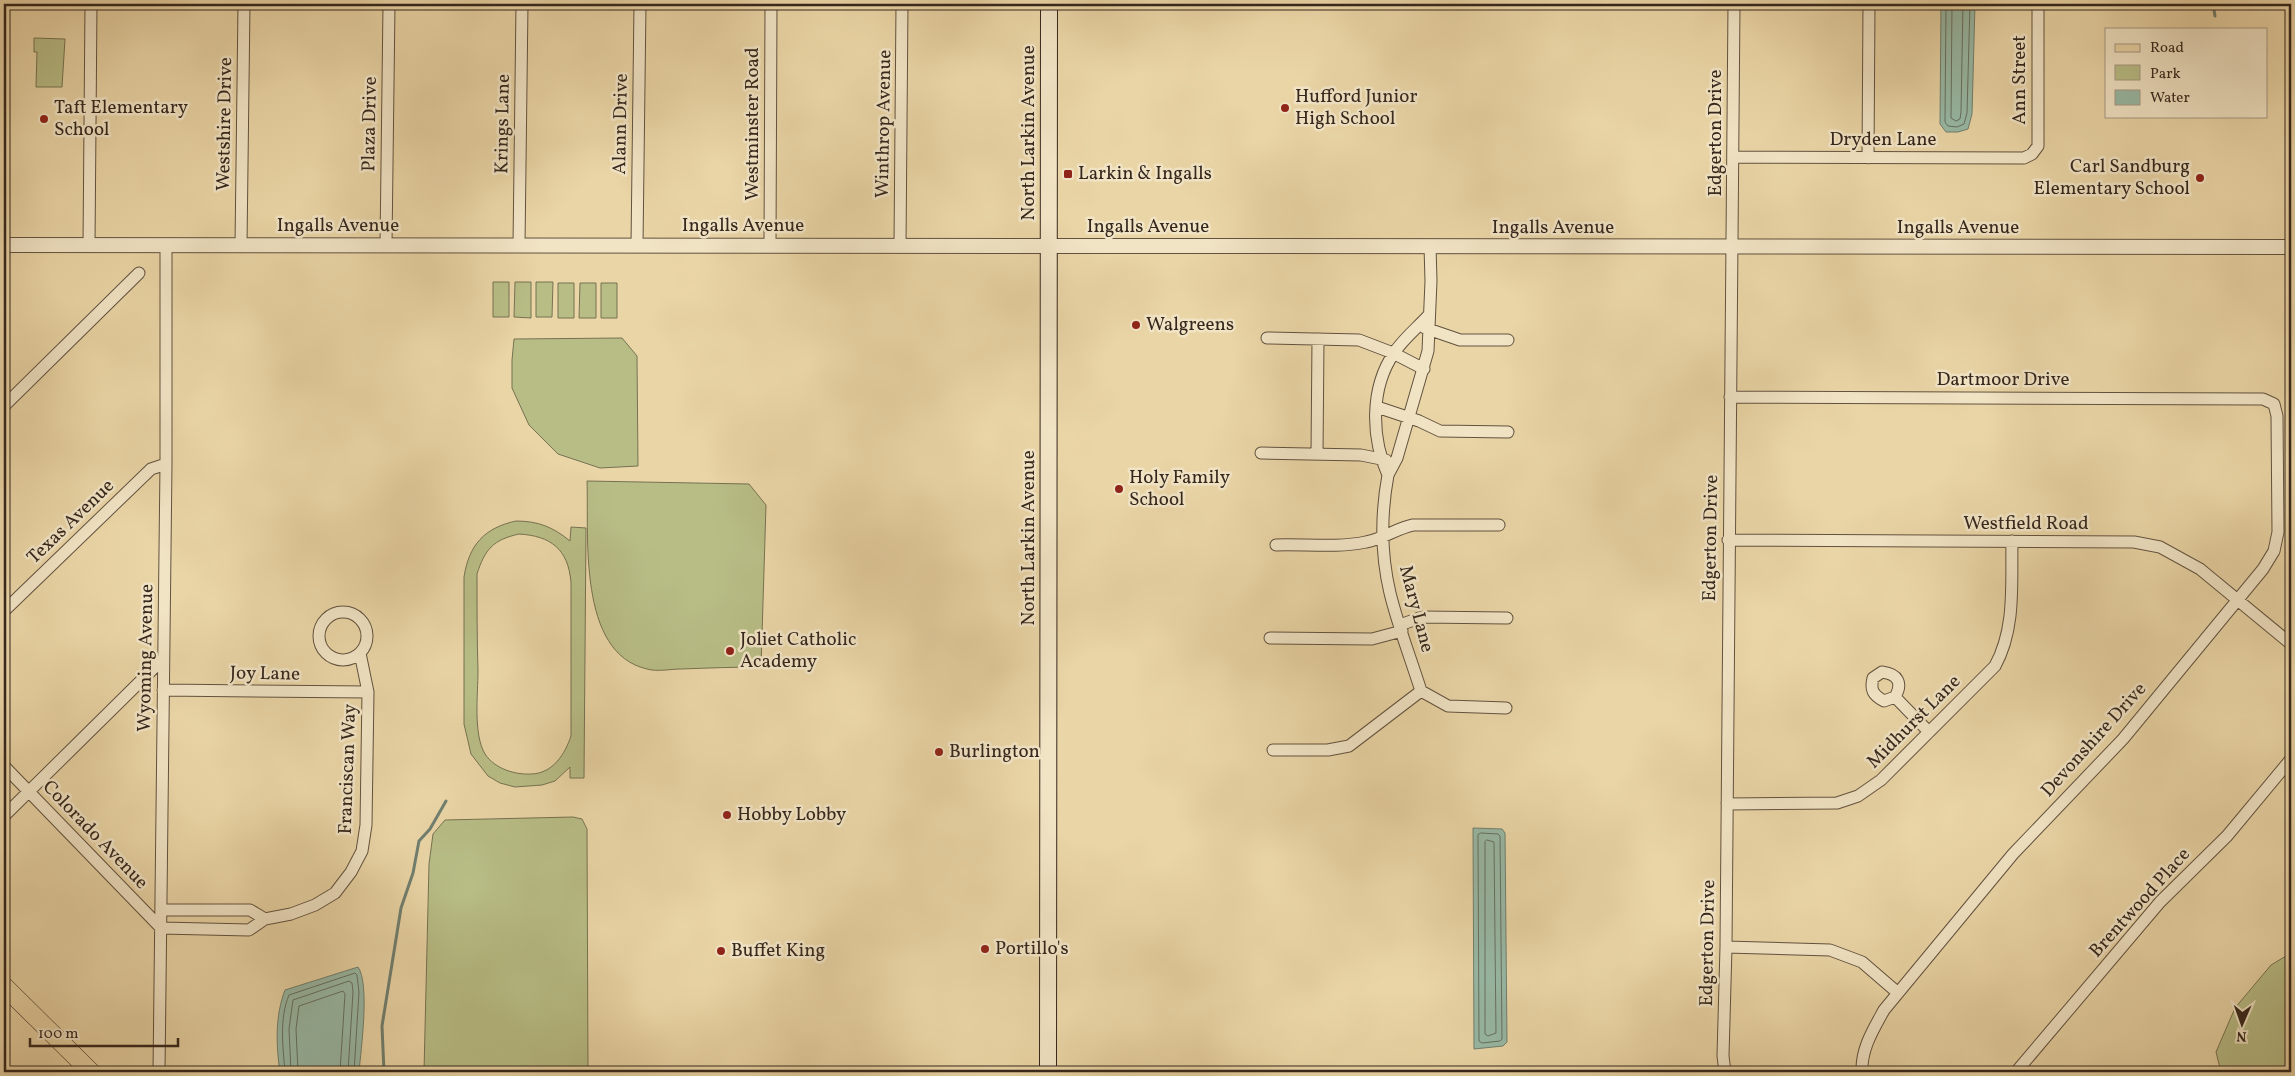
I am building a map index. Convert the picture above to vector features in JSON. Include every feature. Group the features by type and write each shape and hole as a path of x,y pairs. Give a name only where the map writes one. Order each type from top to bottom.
{"main road":[{"name":"North Larkin Avenue","path":"1048,1072 1049,4"},
{"path":"4,986 91,1072"}],"street":[{"path":"89,245 91,4"},
{"name":"Westshire Drive","path":"241,245 244,4"},
{"name":"Plaza Drive","path":"386,245 389,4"},
{"name":"Krings Lane","path":"519,245 522,4"},
{"name":"Alann Drive","path":"637,245 640,4"},
{"name":"Westminster Road","path":"770,245 771,4"},
{"name":"Winthrop Avenue","path":"900,245 902,4"},
{"name":"Edgerton Drive","path":"1725,1072 1723,1056 1726,947 1734,4"},
{"path":"1868,158 1869,4"},
{"name":"Ann Street","path":"2032,154 2038,146 2038,4"},
{"name":"Dryden Lane","path":"1733,157 2024,158 2032,154"},
{"name":"Ingalls Avenue","path":"4,245 2291,247"},
{"name":"Wyoming Avenue","path":"159,1072 166,464 166,245"},
{"name":"Mary Lane","path":"1421,691 1390,593 1383,536 1388,475 1394,463 1424,369 1430,330 1428,316 1431,281 1430,246"},
{"path":"4,406 139,273"},
{"path":"1388,475 1380,458 1376,424 1380,387 1394,353 1428,316"},
{"path":"1419,325 1460,340 1508,340"},
{"path":"1267,338 1359,340 1394,353 1424,369"},
{"path":"1317,454 1318,339"},
{"name":"Dartmoor Drive","path":"1730,397 2263,399 2274,404"},
{"name":"Devonshire Drive","path":"1862,1072 1862,1061 1870,1034 1884,1010 2026,840 2123,739 2262,570 2274,551 2278,532 2277,416 2274,404"},
{"path":"1377,407 1440,431 1508,432"},
{"path":"1261,453 1360,455 1380,458 1394,463"},
{"name":"Texas Avenue","path":"4,611 151,469 166,464"},
{"path":"1276,544 1355,544 1369,542 1413,525 1499,525"},
{"name":"Westfield Road","path":"1728,540 2134,542 2160,547 2200,569 2291,644"},
{"name":"Midhurst Lane","path":"1727,804 1830,803 1858,796 1881,780 1995,666 2004,649 2009,627 2012,541"},
{"name":"Franciscan Way","path":"248,934 266,919 291,914 315,905 335,893 351,872 362,852 366,825 368,692 360,653 367,638 363,622 357,616 341,611 325,618 318,632 318,639 325,653 331,658 346,660 360,653"},
{"path":"1270,638 1372,639 1401,628 1422,617 1508,618"},
{"path":"4,816 163,659"},
{"name":"Joy Lane","path":"163,690 368,692"},
{"path":"1273,750 1328,750 1349,746 1421,691 1448,706 1506,708"},
{"path":"1895,697 1929,732"},
{"name":"Brentwood Place","path":"2016,1072 2160,902 2227,836 2291,758"},
{"name":"Colorado Avenue","path":"4,766 161,928"},
{"path":"161,928 248,934 250,907"},
{"path":"161,910 250,907 266,919"},
{"path":"1726,947 1830,950 1862,962 1898,993"}],"green space":[{"path":"34,38 65,39 62,87 36,87 37,52 34,52"},
{"path":"493,282 509,282 509,317 493,317"},
{"path":"515,282 531,282 531,318 514,317"},
{"path":"536,282 553,282 552,317 536,317"},
{"path":"558,283 574,283 574,318 558,318"},
{"path":"580,283 596,283 596,318 579,318"},
{"path":"601,283 617,283 617,318 601,318"},
{"path":"622,338 637,356 638,466 600,468 558,454 529,425 512,388 514,339"},
{"path":"587,481 749,484 766,505 761,667 655,670 647,669 624,659 608,640 598,617 592,589 588,560"},
{"path":"516,521 531,522 551,529 570,541 571,527 586,528 584,778 570,778 570,767 555,781 542,785 515,787 500,783 488,776 471,754 464,724 464,577 466,566 474,547 487,533","holes":["519,534 530,535 549,541 556,546 562,553 569,571 571,582 571,736 562,756 552,766 539,773 526,774 512,772 494,764 481,746 477,714 477,574 483,558 496,543 510,536"]},
{"path":"573,817 582,819 587,829 588,1072 424,1072 429,864 433,834 445,820"},
{"path":"2291,953 2291,1072 2221,1072 2216,1052 2235,1008 2271,965"}],"water":[{"path":"1941,4 1975,4 1972,114 1968,129 1958,132 1946,132 1940,124"},
{"path":"1473,828 1502,829 1505,833 1507,1042 1503,1046 1474,1049"},
{"path":"358,967 362,975 364,987 363,1033 359,1072 280,1072 277,1031 279,1010 285,990"}],"waterway":[{"path":"2213,4 2215,16"},
{"path":"384,1072 382,1026 401,908 413,873 419,841 430,829 446,801"}],"place":[{"name":"Hufford Junior High School","path":"1285,108"},
{"name":"Taft Elementary School","path":"44,119"},
{"name":"Larkin & Ingalls","path":"1068,174"},
{"name":"Carl Sandburg Elementary School","path":"2200,178"},
{"name":"Walgreens","path":"1136,325"},
{"name":"Holy Family School","path":"1119,489"},
{"name":"Joliet Catholic Academy","path":"730,651"},
{"name":"Burlington","path":"939,752"},
{"name":"Hobby Lobby","path":"727,815"},
{"name":"Portillo's","path":"985,949"},
{"name":"Buffet King","path":"721,951"}]}
